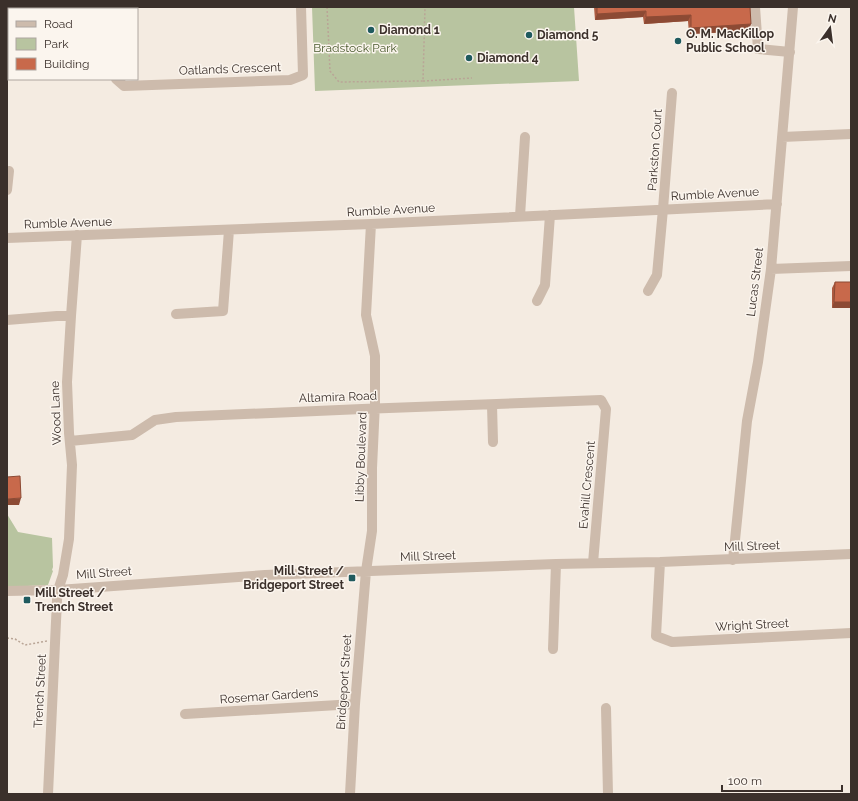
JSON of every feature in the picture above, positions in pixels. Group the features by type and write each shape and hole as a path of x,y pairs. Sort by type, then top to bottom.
{"street":[{"name":"Oatlands Crescent","path":"117,80 124,86 290,80 303,75 301,7"},
{"path":"755,7 758,49 790,52"},
{"name":"Lucas Street","path":"733,560 747,421 758,362 771,269 793,7"},
{"name":"Parkston Court","path":"648,291 657,276 664,209 672,93"},
{"path":"782,137 851,134"},
{"path":"520,216 525,137"},
{"path":"7,190 9,171"},
{"name":"Rumble Avenue","path":"7,238 370,224 777,204"},
{"path":"537,301 545,285 550,215"},
{"name":"Libby Boulevard","path":"366,571 372,531 372,468 375,408 375,356 366,315 370,224"},
{"path":"176,314 223,311 229,230"},
{"name":"Wood Lane","path":"58,590 63,575 69,539 72,465 67,382 77,235"},
{"path":"771,269 851,266"},
{"path":"7,320 71,316"},
{"name":"Altamira Road","path":"70,441 132,435 155,420 176,417 601,400 606,409"},
{"path":"492,405 493,442"},
{"name":"Evahill Crescent","path":"593,563 606,409"},
{"name":"Mill Street","path":"7,592 58,590 265,575 556,564 733,560 851,554"},
{"name":"Wright Street","path":"660,562 656,636 672,642 851,633"},
{"path":"553,649 556,564"},
{"name":"Bridgeport Street","path":"350,794 355,704 366,571"},
{"name":"Trench Street","path":"48,794 58,590"},
{"name":"Rosemar Gardens","path":"185,714 355,704"},
{"path":"606,708 608,794"}],"path":[{"path":"327,7 330,71 339,82 472,78"},
{"path":"423,80 425,7"},
{"path":"7,638 15,639 25,645 50,640"}],"green space":[{"name":"Bradstock Park","path":"312,7 574,7 579,81 315,91"},
{"path":"7,514 18,532 52,538 53,571 48,585 7,587"}],"building":[{"path":"597,7 750,7 751,24 691,28 691,15 646,17 646,11 597,14"},
{"path":"835,282 851,282 851,302 834,302"},
{"path":"20,476 21,498 7,499 7,477"}],"place":[{"name":"Diamond 1","path":"371,30"},
{"name":"Diamond 5","path":"529,35"},
{"name":"O. M. MacKillop Public School","path":"678,41"},
{"name":"Diamond 4","path":"469,58"},
{"name":"Mill Street / Bridgeport Street","path":"352,578"},
{"name":"Mill Street / Trench Street","path":"27,600"}]}
